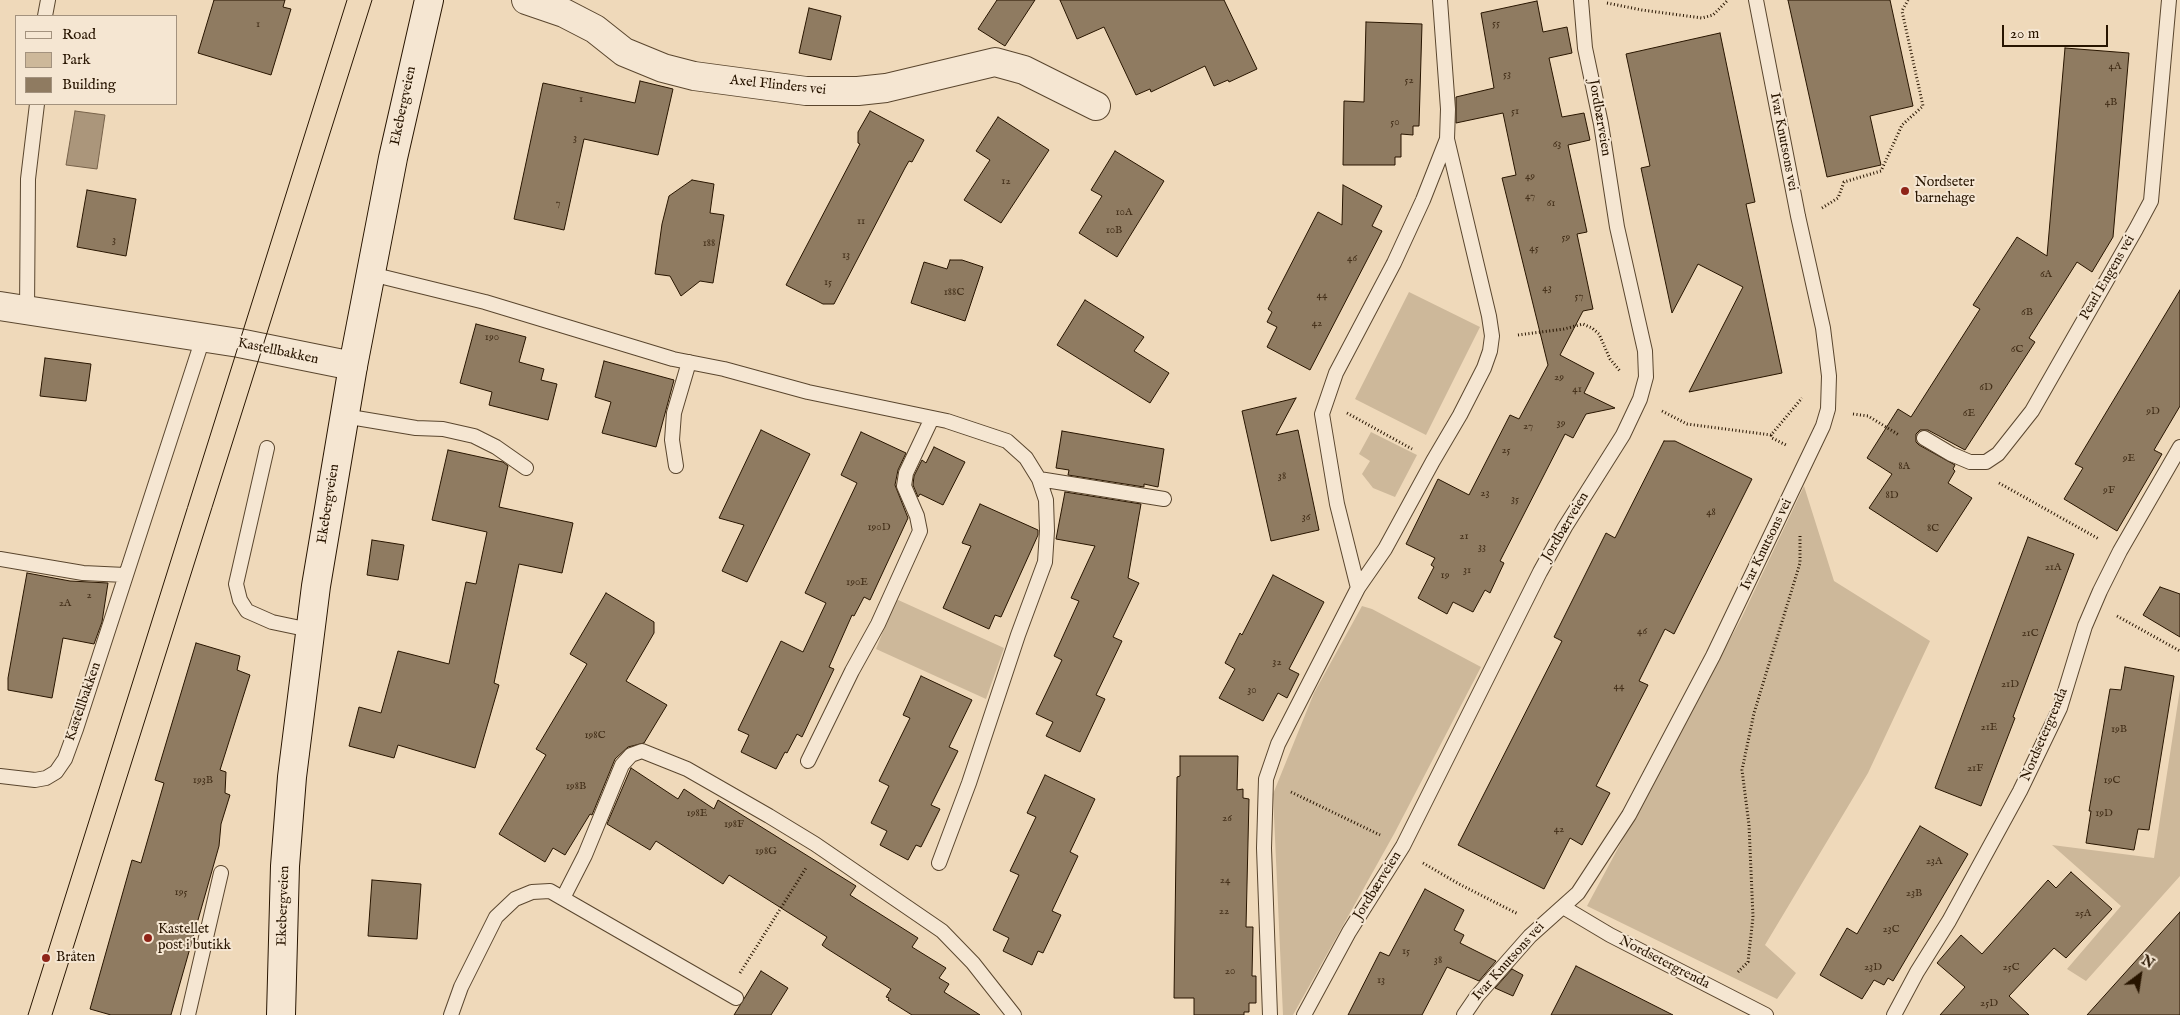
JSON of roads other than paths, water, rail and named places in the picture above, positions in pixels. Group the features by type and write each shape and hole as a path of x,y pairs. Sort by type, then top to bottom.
{"main road":[{"name":"Ekebergveien","path":"281,1015 283,917 289,812 297,728 310,630 353,366 406,96 429,0"},
{"name":"Axel Flinders vei","path":"526,0 564,13 580,21 595,29 624,52 663,68 694,76 806,91 858,91 886,88 995,62 1024,70 1096,106"},
{"name":"Kastellbakken","path":"0,306 203,338 353,366"}],"lane":[{"path":"45,15 48,0"},
{"path":"1270,1015 1264,848 1266,779 1278,744 1358,588 1385,549 1484,368 1492,336 1447,139 1448,109 1440,0"},
{"name":"Jordbærveien","path":"1304,1015 1349,932 1402,848 1540,572 1565,527 1623,435 1640,399 1646,377 1645,351 1617,227 1601,124 1585,48 1581,0"},
{"name":"Ivar Knutsons vei","path":"1464,1015 1477,996 1538,927 1578,893 1629,815 1713,656 1794,490 1823,426 1828,409 1829,376 1823,328 1798,216 1756,0"},
{"name":"Pearl Engens vei","path":"1924,438 1951,454 1970,462 1986,462 1998,454 2032,411 2151,201 2169,0"},
{"path":"27,311 28,179 37,105"},
{"path":"1358,588 1337,504 1322,414 1336,373 1394,263 1423,200 1447,139"},
{"path":"371,274 485,302 689,362 724,369 808,392 971,428 1007,441 1026,458 1039,479 1046,500 1048,531 1045,562 1018,635 969,783 939,863"},
{"name":"Kastellbakken","path":"0,776 35,780 46,778 56,772 65,759 203,338"},
{"path":"676,466 672,440 674,413 689,362"},
{"path":"344,416 416,428 443,429 474,436 496,447 526,468"},
{"path":"808,761 852,671 878,624 920,531 918,516 904,486 906,473 932,418"},
{"name":"Nordsetergrenda","path":"1894,1015 1917,972 1949,921 2020,791 2060,708 2085,626 2095,603 2120,551 2180,447"},
{"path":"267,448 236,584 240,600 246,611 272,622 310,630"},
{"path":"1039,479 1164,499"},
{"path":"0,559 83,573 125,575"},
{"path":"563,898 585,855 622,766 631,755 642,750 687,769 730,792 819,847 942,931 973,963 998,998 1014,1015"},
{"path":"188,1015 221,873"},
{"path":"451,1015 461,988 496,917 515,900 532,892 550,891 732,995"},
{"name":"Nordsetergrenda","path":"1563,907 1610,935 1766,1015"}],"tram line":[{"path":"28,1015 347,0"},
{"path":"52,1015 372,0"}],"place":[{"name":"Nordseter barnehage","path":"1905,191"},
{"name":"Kastellet post i butikk","path":"148,938"},
{"name":"Bråten","path":"46,958"}]}
